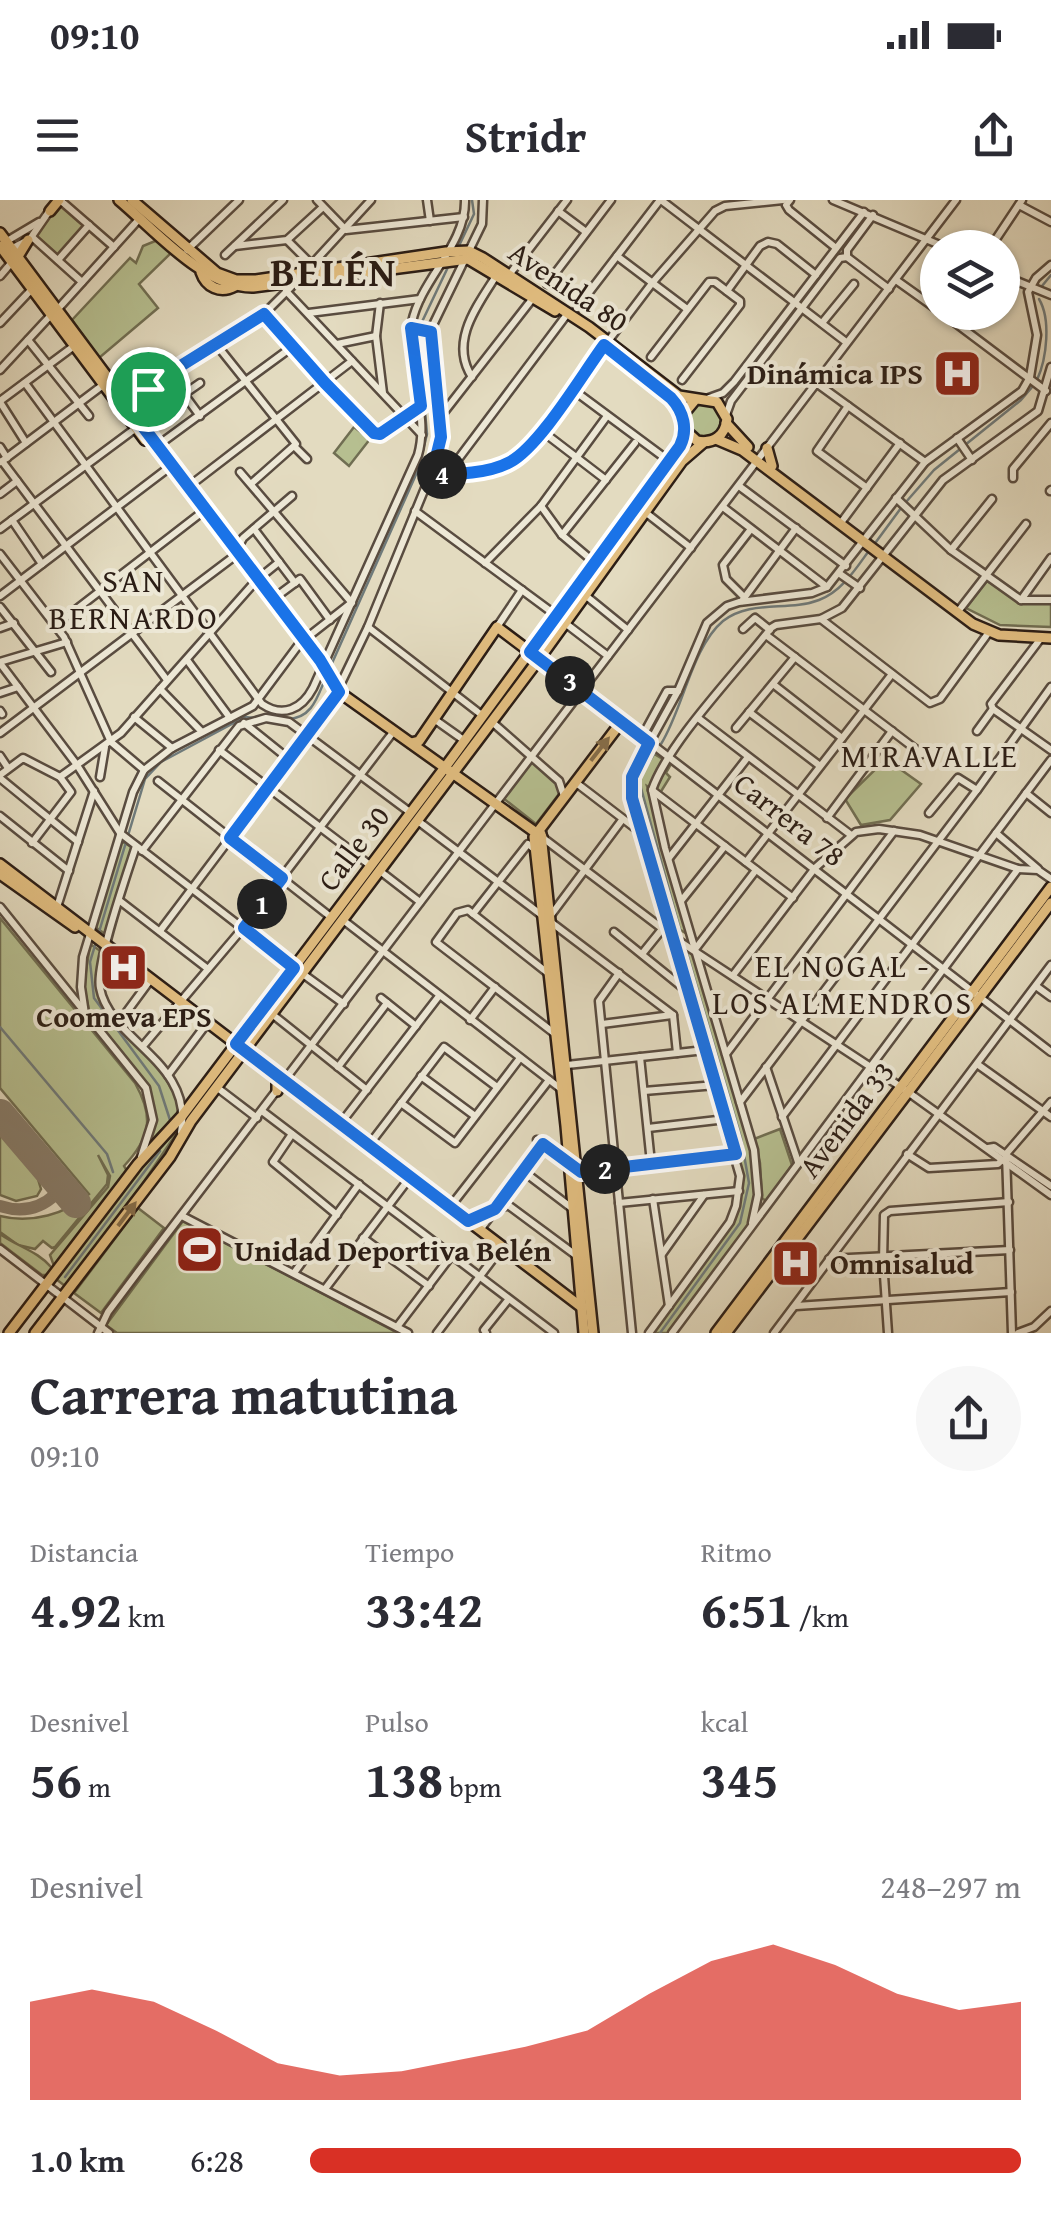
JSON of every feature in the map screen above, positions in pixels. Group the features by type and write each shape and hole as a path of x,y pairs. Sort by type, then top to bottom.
{"main road":[{"path":"119,200 185,251 236,280 300,277 455,255"},
{"path":"132,200 200,269 215,280 235,286 285,288 300,277 323,270 455,255"},
{"path":"6,249 30,238"},
{"path":"6,249 74,346 158,446 203,511"},
{"path":"6,249 136,428 336,688 539,833"},
{"name":"Avenida 80","path":"455,255 496,275 606,343 671,398 683,416"},
{"name":"Avenida 80","path":"455,255 509,275 679,396 696,400"},
{"path":"313,263 323,270"},
{"path":"1048,636 989,632 964,619 875,548 762,456 741,442 720,404 709,398 696,400 683,416 685,430 693,439 716,439 762,456 843,520 875,548 960,608 996,628 1048,636"},
{"path":"716,439 726,419"},
{"name":"Calle 30","path":"36,1333 148,1187 297,969 561,620 595,563 681,444 685,430"},
{"name":"Calle 30","path":"561,620 585,595 688,454 704,442"},
{"path":"256,581 302,642"},
{"path":"417,745 497,627"},
{"name":"Carrera 78","path":"497,627 622,721"},
{"name":"Calle 30","path":"450,770 465,741 488,719"},
{"path":"566,1093 539,833 622,721"},
{"path":"539,851 553,846"},
{"path":"0,864 580,1308"},
{"path":"0,874 97,938"},
{"name":"Avenida 33","path":"976,995 1051,883"},
{"name":"Avenida 33","path":"726,1333 976,995 1051,902"},
{"path":"549,917 555,1034 566,1093 594,1333"},
{"name":"Calle 30","path":"9,1333 138,1164 272,1014 297,969"},
{"path":"277,1091 281,1078"},
{"name":"Avenida 33","path":"716,1333 905,1090"},
{"path":"573,1167 583,1333"}],"street":[{"path":"185,251 238,200"},
{"path":"225,255 283,200"},
{"path":"427,200 430,220"},
{"path":"421,330 438,308 455,255 465,200"},
{"path":"509,275 567,200"},
{"path":"547,284 610,200"},
{"path":"432,474 470,472 512,462 542,430 653,282 698,228 725,206 786,200 789,210 836,248"},
{"path":"833,200 920,235"},
{"path":"933,230 956,200"},
{"path":"300,277 367,201"},
{"path":"577,308 664,201 846,342"},
{"path":"82,282 30,238 56,203 114,247"},
{"path":"234,246 287,240 320,203 344,229"},
{"path":"1002,230 1021,203 1051,222"},
{"path":"25,383 259,700 266,708 279,712 300,705 323,670 420,445 420,299 482,224 484,204"},
{"path":"558,211 586,232"},
{"path":"709,398 729,388 836,248 868,214"},
{"path":"868,214 846,250 847,256 889,289"},
{"path":"344,229 464,217"},
{"path":"0,370 140,218"},
{"path":"0,276 6,249 40,222"},
{"path":"58,260 89,225"},
{"path":"287,240 313,263"},
{"path":"727,291 760,246 768,242 777,244 816,275"},
{"path":"281,1078 312,1046 920,247"},
{"path":"617,256 687,309"},
{"path":"726,419 731,401 840,258 847,256"},
{"path":"1027,298 1029,288 1051,265"},
{"path":"472,376 467,370 464,334 496,275"},
{"path":"896,280 920,297"},
{"path":"651,357 706,284 712,281 727,291 740,301 738,308 682,380"},
{"path":"822,323 854,284"},
{"path":"1020,284 1048,297"},
{"path":"0,322 32,288"},
{"path":"125,409 169,374 264,314 285,288 422,435"},
{"path":"750,1230 756,1202 754,1150 668,859 652,790 698,718 768,632 776,625 821,620 842,608 860,588 898,500 926,462 1018,394 1030,379 1038,327 1020,289"},
{"path":"440,417 533,298"},
{"path":"308,313 420,299"},
{"path":"380,303 376,336 383,394"},
{"path":"264,314 374,433 385,432 421,406"},
{"path":"447,474 566,318"},
{"path":"160,931 308,736 368,627 440,449 440,417 421,330"},
{"path":"964,330 1045,389"},
{"path":"337,344 376,336"},
{"path":"28,340 89,416"},
{"path":"216,344 307,459"},
{"path":"26,443 0,400 74,346"},
{"path":"158,446 292,347"},
{"path":"188,487 352,362"},
{"path":"846,566 875,548 971,458 1038,411 1051,368"},
{"path":"169,374 200,416"},
{"path":"815,382 926,462"},
{"path":"148,389 164,408 200,383"},
{"path":"3,461 104,385"},
{"path":"572,389 669,461"},
{"path":"848,406 817,451 867,488"},
{"path":"1013,478 1013,470 1051,422 1038,411"},
{"path":"485,563 541,506 607,416"},
{"path":"0,529 136,428"},
{"path":"542,430 606,480"},
{"path":"958,439 971,458"},
{"path":"562,536 634,442"},
{"path":"843,520 900,443"},
{"path":"252,483 295,445"},
{"path":"0,447 3,461 16,481 167,680"},
{"path":"461,456 470,472"},
{"path":"0,596 167,469"},
{"path":"240,472 352,602"},
{"path":"0,494 16,481"},
{"path":"739,486 846,566"},
{"path":"0,733 184,595 235,553 241,541 292,496"},
{"path":"952,550 992,498"},
{"path":"898,500 952,550 1021,600 1051,600"},
{"path":"541,506 562,536 595,563"},
{"path":"723,508 828,587"},
{"path":"56,625 203,511"},
{"path":"415,511 608,656"},
{"path":"645,512 691,548"},
{"path":"12,520 42,564"},
{"path":"960,608 1026,524"},
{"path":"743,599 726,579 723,566 751,528"},
{"path":"743,599 796,528"},
{"path":"254,529 330,620"},
{"path":"0,554 56,625 82,671 108,744 100,777"},
{"path":"1021,600 1051,558"},
{"path":"60,777 108,744 256,581 279,562"},
{"path":"845,577 846,566"},
{"path":"845,577 860,588"},
{"path":"649,1333 730,1222 739,1191 736,1154 675,936 640,832 631,788 635,769 652,745 707,623 727,606 743,599 812,593 845,577"},
{"path":"273,599 297,581"},
{"path":"497,627 522,590"},
{"path":"585,595 628,630"},
{"path":"84,1014 81,966 120,901 138,780 144,770 172,748 248,710 302,642 352,602"},
{"path":"0,606 50,672"},
{"path":"743,629 754,618 795,657 922,754"},
{"path":"821,620 930,702 940,699 989,632"},
{"path":"0,628 14,623"},
{"path":"368,627 532,755 562,784 564,797"},
{"path":"977,731 992,705 1048,636"},
{"path":"67,642 0,663 130,841 344,1004"},
{"path":"736,728 795,657"},
{"path":"187,660 230,718"},
{"path":"746,862 892,674"},
{"path":"772,684 842,738"},
{"path":"0,693 18,687"},
{"path":"740,1102 1051,687"},
{"path":"160,689 202,731"},
{"path":"992,705 1051,750"},
{"path":"750,712 820,766"},
{"path":"134,718 172,748"},
{"path":"148,1187 180,1134 182,1116 168,1075 100,992 97,938 130,841 182,800 243,723 266,718 289,722 549,917 673,1015 677,1053"},
{"path":"698,718 851,835"},
{"path":"434,719 465,741"},
{"name":"Carrera 78","path":"622,721 1051,1052"},
{"path":"243,723 290,760"},
{"path":"143,1046 244,928 394,732"},
{"path":"828,818 892,732"},
{"path":"108,744 144,770"},
{"path":"218,750 420,902"},
{"path":"0,756 8,768"},
{"path":"668,859 748,757"},
{"path":"32,843 52,820 72,792 60,777 19,759 0,776 52,820 78,842"},
{"path":"782,1117 1051,760"},
{"path":"929,812 955,780 960,778 977,790"},
{"path":"158,781 566,1093"},
{"path":"574,782 640,832"},
{"path":"652,790 793,898"},
{"path":"57,907 94,791"},
{"path":"1026,793 1051,813"},
{"path":"0,816 69,871"},
{"path":"549,917 622,820"},
{"path":"734,974 815,868 851,835 868,830 894,831 939,841 1018,869 1038,870"},
{"path":"726,1054 894,831"},
{"path":"539,833 584,871 675,936 987,1148 1051,1186"},
{"path":"996,833 1034,862 1051,883"},
{"path":"474,914 528,844 539,851"},
{"path":"681,901 725,846"},
{"path":"672,1333 1018,869"},
{"path":"693,946 756,870"},
{"path":"120,901 208,969"},
{"path":"0,908 143,1084 150,1099 151,1128 138,1164"},
{"path":"549,974 463,909 436,942 555,1034"},
{"path":"641,954 664,928"},
{"path":"614,932 688,992"},
{"path":"774,1333 1051,964"},
{"path":"619,974 599,1000 632,1333"},
{"path":"120,1021 151,980"},
{"path":"1036,986 1051,997"},
{"path":"470,1020 495,987"},
{"path":"341,1123 439,996"},
{"path":"338,1067 384,1001 416,1026"},
{"path":"272,1014 366,1090"},
{"path":"602,1024 673,1015"},
{"path":"168,1075 208,1022"},
{"path":"369,1144 444,1047 497,1087"},
{"path":"566,1065 705,1050"},
{"path":"640,1057 651,1163"},
{"path":"401,1103 455,1142 520,1058"},
{"path":"978,1064 1051,1117"},
{"path":"766,1067 798,1163"},
{"path":"422,1076 475,1116"},
{"path":"450,1207 548,1080"},
{"path":"644,1091 716,1085"},
{"path":"219,1089 292,1134 554,1333"},
{"path":"100,1330 108,1312 277,1091"},
{"path":"907,1154 929,1168 998,1164 1051,1102"},
{"path":"648,1128 726,1119"},
{"path":"292,1134 274,1164 337,1214"},
{"path":"480,1230 540,1142 573,1167 616,1168 736,1154"},
{"path":"1005,1159 1051,1196"},
{"path":"1005,1159 1015,1333 1034,1328 1051,1311"},
{"path":"523,1172 573,1209"},
{"path":"1008,1180 1020,1172"},
{"path":"326,1290 411,1176"},
{"path":"294,1273 359,1184"},
{"path":"620,1203 739,1191"},
{"path":"662,1255 704,1194"},
{"path":"654,1199 668,1306"},
{"path":"756,1202 769,1202"},
{"path":"888,1333 882,1222 887,1212 1009,1202"},
{"path":"468,1221 512,1206 577,1256 588,1274"},
{"path":"182,1216 408,1333"},
{"path":"364,1238 428,1286"},
{"path":"437,1333 502,1247"},
{"path":"0,1249 100,1330 109,1333"},
{"path":"829,1259 1010,1250"},
{"path":"397,1327 451,1256"},
{"path":"794,1306 1011,1292"},
{"path":"485,1331 508,1300"}],"green space":[{"path":"60,202 86,226 58,257 34,237"},
{"path":"160,239 172,252 139,284 158,308 99,358 72,320 130,258 136,263 143,246"},
{"path":"705,403 717,408 722,420 717,432 705,437 693,432 688,420 693,408"},
{"path":"354,427 370,439 349,466 334,453"},
{"path":"987,581 1022,602 1051,603 1051,627 1000,625 966,608"},
{"path":"646,749 671,764 666,773 670,777 660,793 647,786 692,937 669,923 632,798 633,777"},
{"path":"886,759 921,784 890,820 861,825 845,799"},
{"path":"532,762 562,790 536,824 503,798"},
{"path":"121,841 133,848 108,936 95,927"},
{"path":"0,918 135,1083 147,1117 140,1146 124,1166 127,1171 54,1266 50,1255 108,1187 110,1176 98,1155 108,1175 107,1184 55,1247 43,1241 35,1249 18,1245 0,1232 0,1216 48,1216 89,1194 0,1088"},
{"path":"674,943 698,958 754,1150 758,1184 750,1229 672,1333 649,1333 730,1222 740,1177"},
{"path":"90,944 102,952 96,975 99,999 160,1069 175,1095 179,1112 151,1141 155,1116 150,1091 90,1016 84,985"},
{"path":"178,1126 141,1186 65,1286 56,1279 147,1160"},
{"path":"780,1129 792,1165 767,1202 762,1198 754,1139"},
{"path":"0,1133 37,1176 41,1189 37,1196 16,1201 0,1195"},
{"path":"138,1208 164,1228 101,1313 74,1293"},
{"name":"Unidad Deportiva Belén","path":"183,1221 398,1333 117,1333 106,1325"},
{"path":"0,1234 46,1262 52,1268 47,1275 0,1243"}],"waterway":[{"path":"457,250 474,214 472,200"},
{"path":"420,326 449,265"},
{"path":"1042,286 1051,275"},
{"path":"1037,380 1046,339 1039,299"},
{"path":"329,670 418,470 427,434 418,333"},
{"path":"906,502 934,470 1033,386"},
{"path":"873,546 901,508"},
{"path":"661,744 703,646 723,621 745,610 819,600 847,580 868,552"},
{"path":"288,719 308,711 326,677"},
{"path":"170,1120 159,1086 94,998 90,962 145,779 161,762 245,717 255,718"},
{"path":"654,754 640,777 641,788 680,930"},
{"path":"660,1333 740,1223 749,1183 741,1138 686,950"},
{"path":"0,1027 107,1154 113,1172"},
{"path":"65,1277 160,1151"}],"taxiway":[{"path":"0,1206 23,1209 43,1203 56,1194 55,1178"}],"runway":[{"path":"0,1114 76,1203"}],"place":[{"name":"Dinámica IPS","path":"958,373"},
{"name":"Coomeva EPS","path":"124,967"},
{"name":"Unidad Deportiva Belén","path":"199,1250"},
{"name":"Omnisalud","path":"795,1263"}],"district":[{"name":"BELÉN","path":"334,271"},
{"name":"SAN BERNARDO","path":"134,598"},
{"name":"MIRAVALLE","path":"930,755"},
{"name":"EL NOGAL - LOS ALMENDROS","path":"843,984"}],"route":[{"path":"264,314 325,383 374,433 380,434 421,406 411,328 431,332 441,437 432,474 486,470 512,462 539,434 604,345 675,402 685,430 680,446 530,652 649,743 632,777 632,798 736,1154 581,1172 543,1144 495,1209 468,1221 236,1044 294,968 244,928 282,878 230,838 339,692 320,660 128,407 148,389 264,314"}]}
